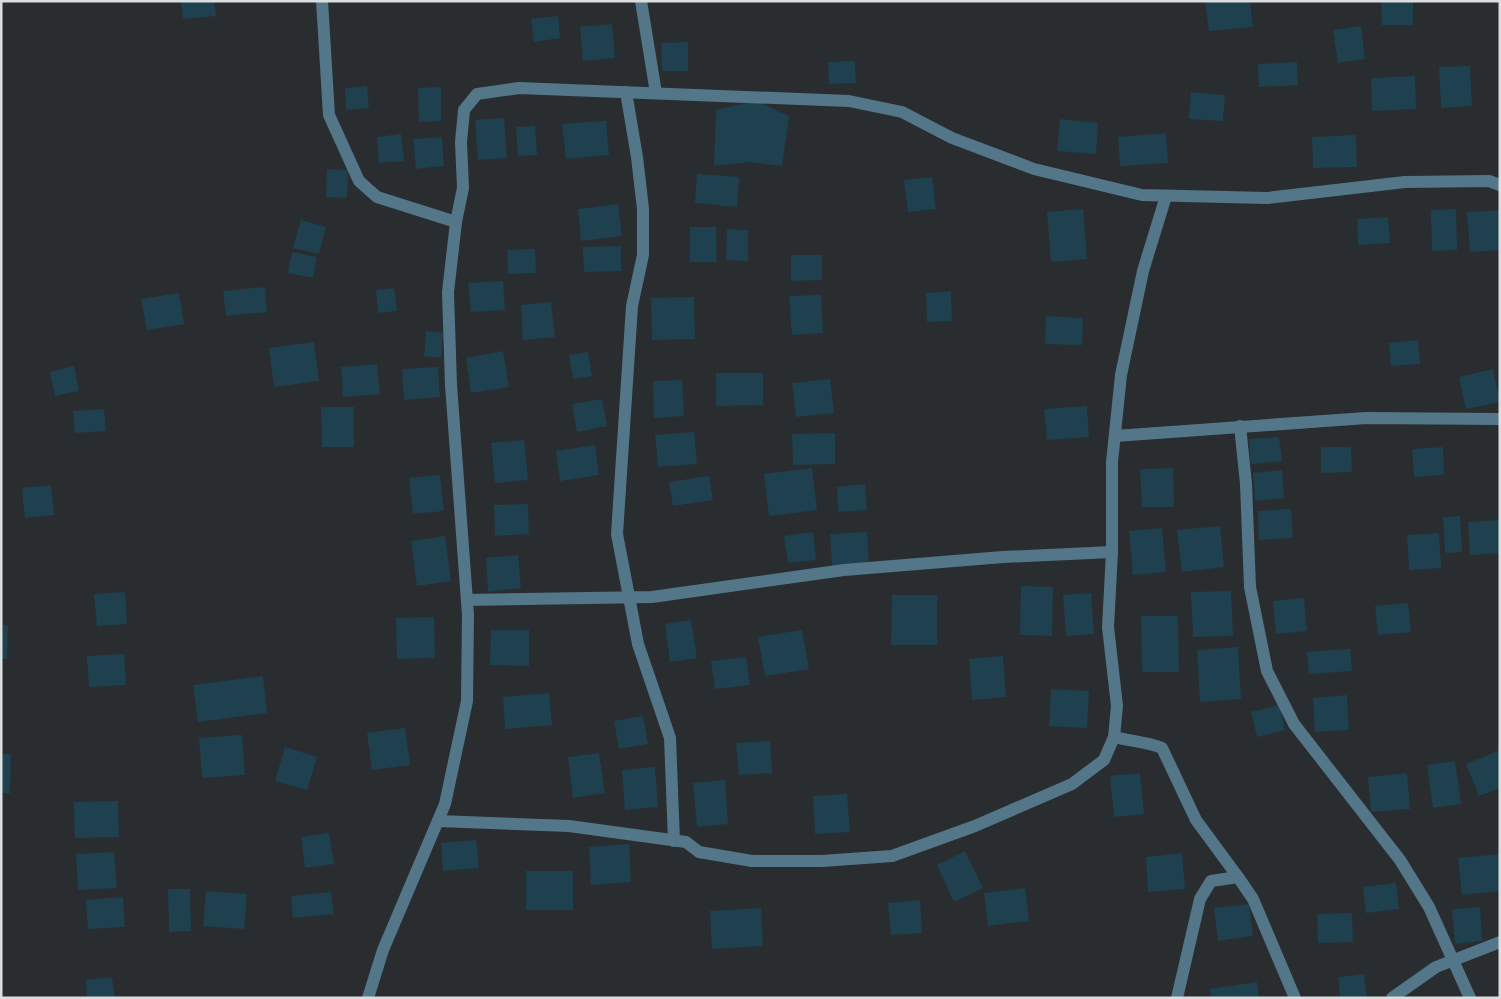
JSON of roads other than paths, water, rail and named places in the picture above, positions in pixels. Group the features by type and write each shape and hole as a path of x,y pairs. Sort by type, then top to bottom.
{"street":[{"path":"322,1 329,115 359,181 377,197 456,222"},
{"path":"641,1 656,93"},
{"path":"368,998 383,950 445,804 467,701 467,600 451,386 448,292 456,222 463,188 461,142 464,110 477,94 519,88 840,100 867,104 902,112 952,138 1034,169 1142,195 1267,198 1405,182 1489,181 1500,185"},
{"path":"626,92 637,157 643,209 643,255 632,306 617,534 638,644 670,738 674,841"},
{"path":"438,821 569,826 686,842 699,852 752,861 822,861 892,856 975,826 1072,784 1104,760 1114,737 1117,706 1108,627 1112,552 1112,462 1125,356 1143,271 1166,196"},
{"path":"1115,436 1366,418 1500,419"},
{"path":"1240,426 1246,484 1250,586 1267,671 1294,724 1400,860 1429,907 1470,998"},
{"path":"467,600 652,597 844,570 1003,557 1112,552"},
{"path":"1114,737 1137,744 1152,743 1162,748 1196,820 1253,899 1295,998"},
{"path":"1177,998 1200,899 1211,881 1238,877"},
{"path":"1392,998 1436,967 1500,942"}]}
